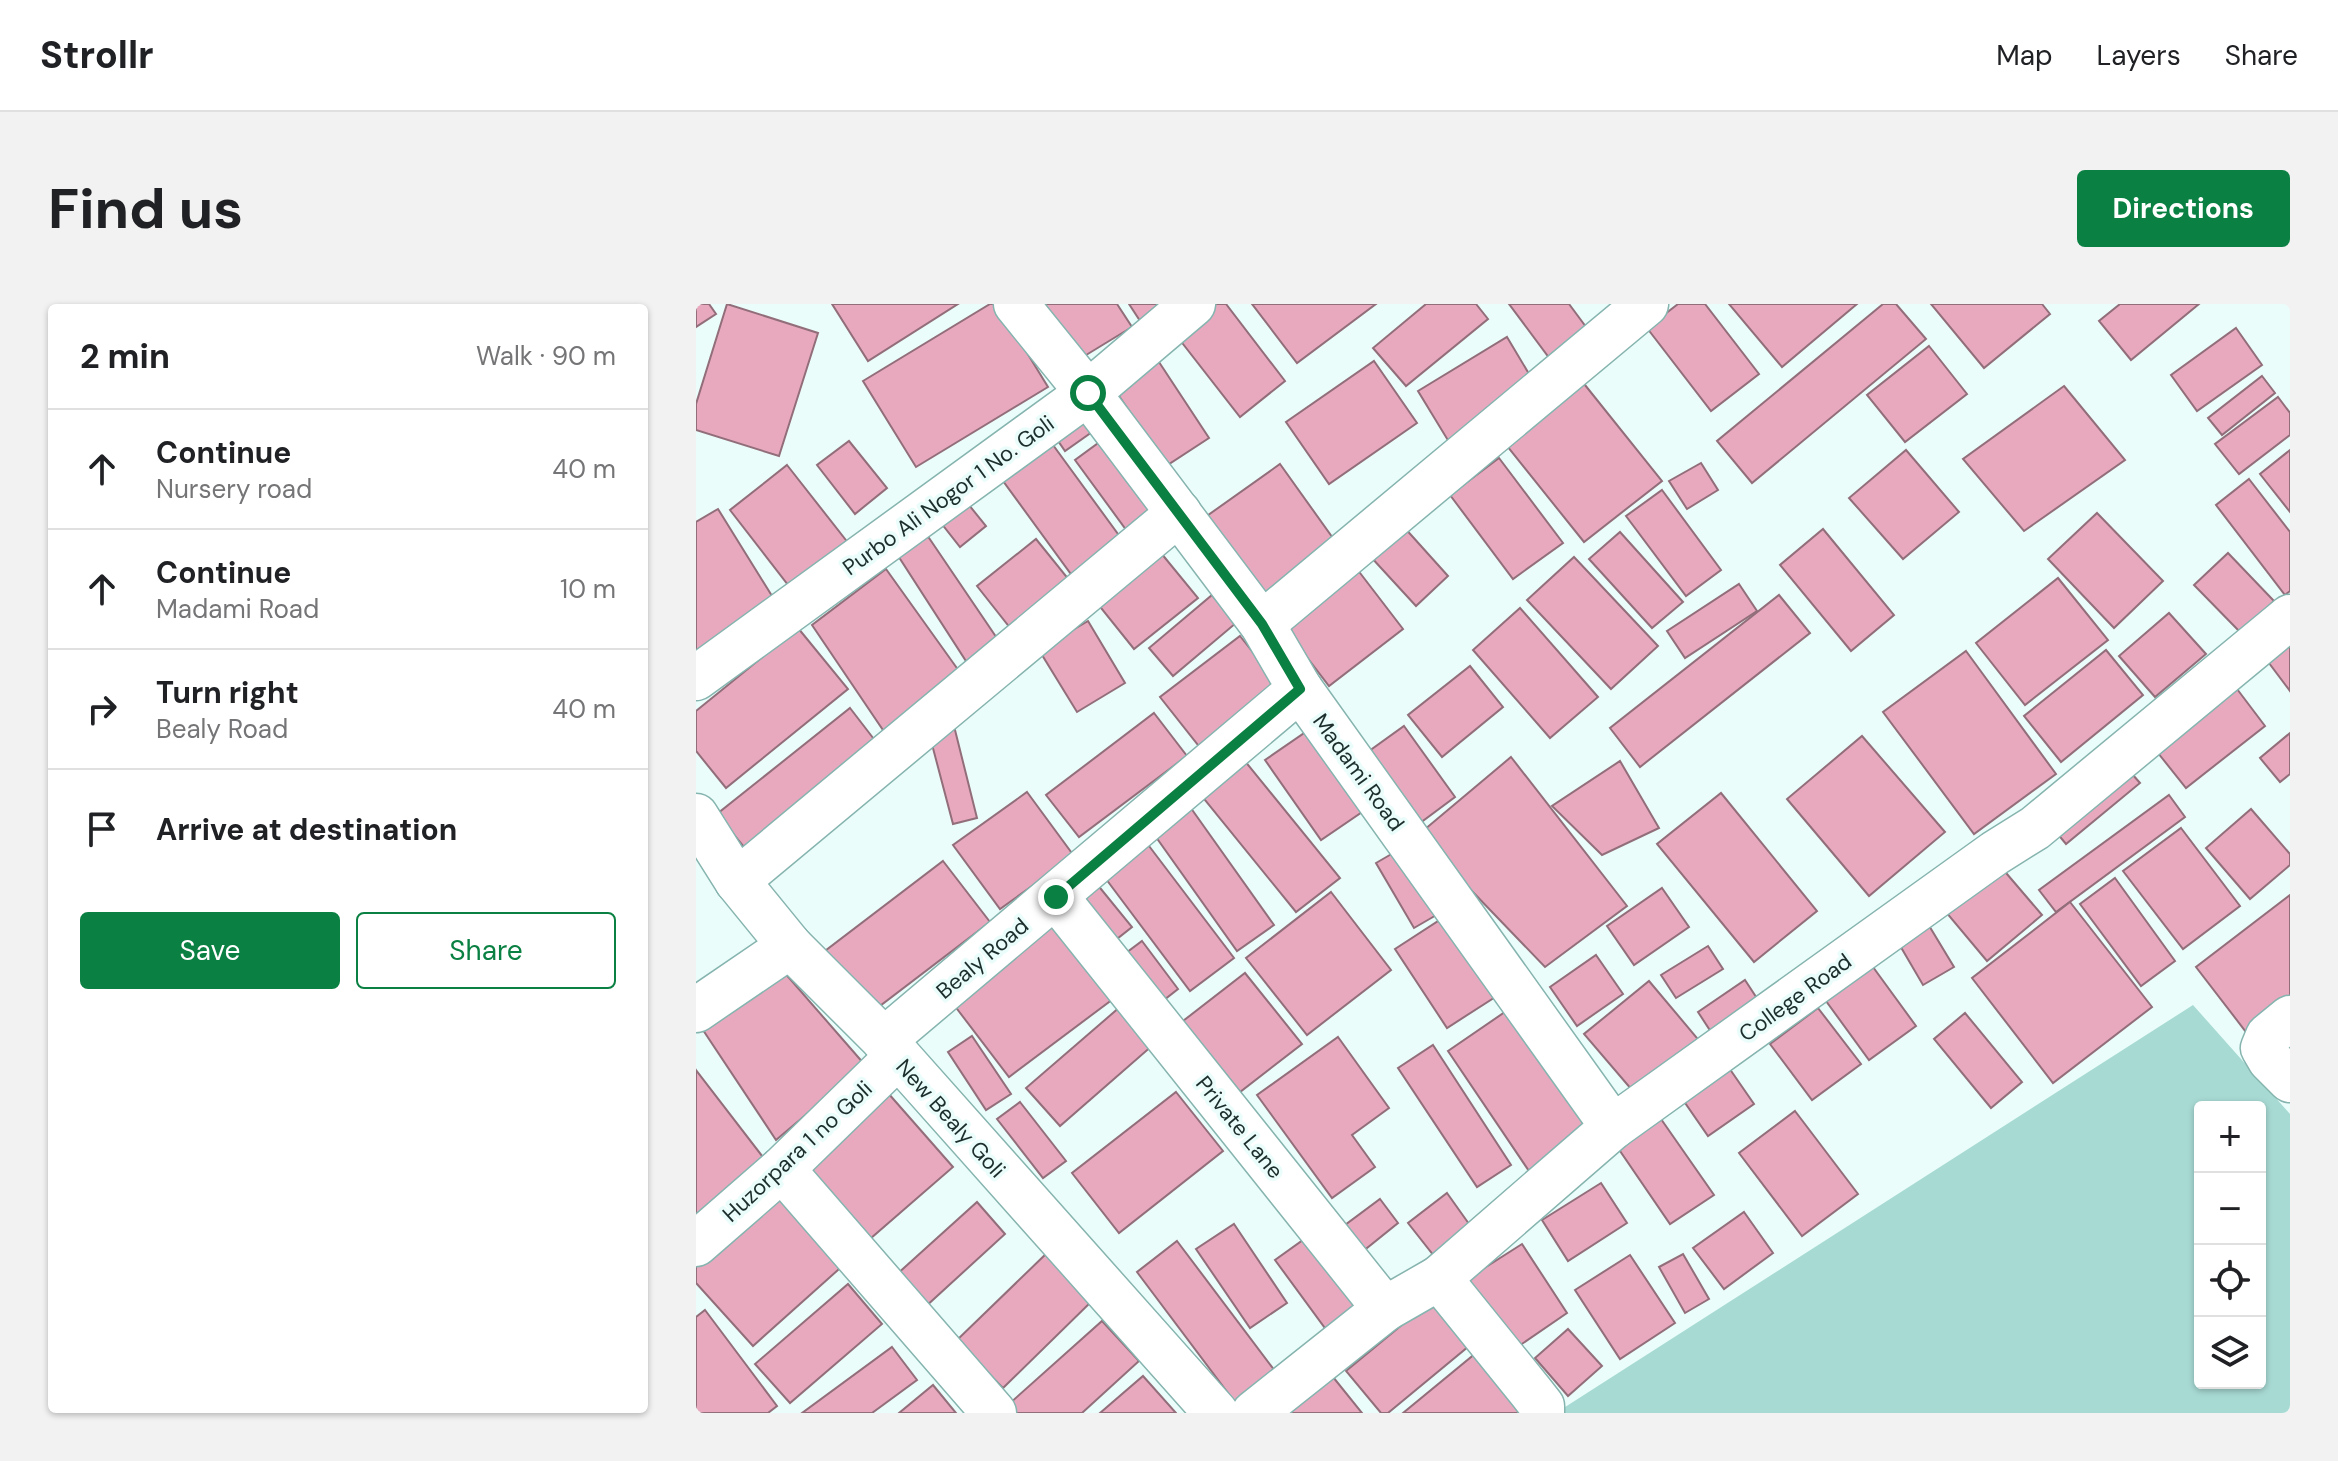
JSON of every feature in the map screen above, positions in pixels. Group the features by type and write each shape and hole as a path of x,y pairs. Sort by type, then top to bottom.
{"street":[{"name":"Madami Road","path":"1016,304 1088,393 1262,624 1300,689 1613,1127"},
{"name":"Purbo Ali Nogor 1 No. Goli","path":"696,678 1088,393 1193,304"},
{"path":"1262,624 1646,304"},
{"path":"737,881 1179,513"},
{"name":"College Road","path":"1439,1278 1613,1127 1995,853 2035,828 2290,617"},
{"name":"Bealy Road","path":"890,1049 1056,897 1300,689"},
{"name":"New Bealy Goli","path":"696,816 737,881 790,946 890,1049 1216,1413"},
{"name":"Private Lane","path":"1056,897 1385,1309"},
{"path":"696,1010 790,946"},
{"path":"2279,1027 2263,1048 2290,1080"},
{"name":"Huzorpara 1 no Goli","path":"696,1244 782,1169 890,1049"},
{"path":"782,1169 994,1413"},
{"path":"1254,1413 1385,1309 1439,1278 1537,1399 1542,1413"}],"shaded area":[{"path":"2193,1005 2290,1114 2290,1413 1565,1413 1562,1409"}],"building":[{"path":"696,304 709,304 716,314 696,327"},
{"path":"727,304 818,333 779,456 696,430 696,404"},
{"path":"832,304 958,304 868,361"},
{"path":"990,304 997,304 1048,387 916,467 863,381"},
{"path":"1036,304 1117,304 1132,327 1073,363"},
{"path":"1129,304 1180,304 1146,330"},
{"path":"1216,304 1226,304 1285,381 1240,417 1176,335"},
{"path":"1252,304 1376,304 1297,363"},
{"path":"1426,304 1476,304 1488,319 1406,386 1373,348"},
{"path":"1509,304 1569,304 1592,335 1553,363"},
{"path":"1678,304 1705,304 1759,374 1711,411 1647,328"},
{"path":"1729,304 1857,304 1782,367"},
{"path":"1883,304 1896,304 1926,339 1752,483 1717,441"},
{"path":"1931,304 2042,304 2050,314 1984,368"},
{"path":"2120,304 2199,304 2131,360 2099,321"},
{"path":"2236,328 2262,365 2197,411 2171,375"},
{"path":"1507,337 1538,389 1449,442 1418,391"},
{"path":"1929,346 1967,394 1905,442 1867,395"},
{"path":"1157,359 1209,438 1166,466 1113,387"},
{"path":"1374,361 1417,423 1329,484 1286,422"},
{"path":"2262,376 2275,393 2222,435 2208,418"},
{"path":"1581,380 1662,481 1584,542 1503,441"},
{"path":"2064,386 2125,460 2024,531 1963,459"},
{"path":"2278,397 2290,413 2290,435 2239,474 2215,444"},
{"path":"1081,416 1092,432 1065,451 1054,435"},
{"path":"1045,434 1126,545 1076,581 995,470"},
{"path":"849,441 887,488 855,514 817,465"},
{"path":"1101,441 1161,523 1135,542 1075,460"},
{"path":"1906,450 1959,512 1903,559 1849,498"},
{"path":"2290,450 2290,512 2260,474"},
{"path":"1499,458 1563,543 1513,579 1450,495"},
{"path":"1701,463 1718,490 1687,509 1669,481"},
{"path":"1280,464 1340,548 1263,602 1204,518"},
{"path":"787,465 849,544 792,590 730,510"},
{"path":"2249,479 2290,532 2290,591 2285,595 2216,505"},
{"path":"1662,490 1721,570 1686,596 1626,516"},
{"path":"960,494 986,526 960,547 934,514"},
{"path":"718,509 777,604 696,653 696,522"},
{"path":"2097,513 2163,581 2114,628 2048,559"},
{"path":"1403,526 1448,576 1416,606 1370,556"},
{"path":"1823,529 1894,615 1851,651 1780,565"},
{"path":"925,532 1007,653 975,675 895,551"},
{"path":"1620,532 1683,602 1652,628 1589,559"},
{"path":"1036,539 1074,586 1015,634 977,586"},
{"path":"1161,553 1198,598 1134,649 1097,603"},
{"path":"2228,553 2274,601 2241,633 2194,585"},
{"path":"1574,557 1658,646 1611,689 1527,600"},
{"path":"886,569 959,671 887,736 812,625"},
{"path":"1357,569 1403,629 1329,686 1283,626"},
{"path":"2058,578 2108,640 2025,705 1976,643"},
{"path":"1739,584 1757,611 1685,658 1667,631"},
{"path":"1212,595 1236,623 1173,676 1149,648"},
{"path":"1779,595 1810,633 1640,767 1610,728"},
{"path":"1520,608 1598,697 1550,738 1473,650"},
{"path":"2169,613 2206,654 2155,697 2119,656"},
{"path":"1088,621 1125,683 1077,712 1039,650"},
{"path":"798,628 848,689 726,788 696,751 696,711"},
{"path":"2290,631 2290,691 2260,651"},
{"path":"1240,636 1282,689 1202,750 1160,697"},
{"path":"2106,650 2143,695 2061,762 2024,716"},
{"path":"1966,651 2056,774 1974,834 1883,712"},
{"path":"1470,666 1503,707 1442,757 1408,715"},
{"path":"2234,685 2265,726 2186,788 2154,748"},
{"path":"850,708 880,747 748,852 717,814"},
{"path":"1154,713 1187,756 1079,837 1046,795"},
{"path":"954,726 977,818 953,824 929,733"},
{"path":"1404,726 1455,797 1416,826 1365,754"},
{"path":"1313,727 1368,808 1321,840 1265,760"},
{"path":"2290,733 2290,774 2280,782 2260,758"},
{"path":"1862,736 1945,832 1869,896 1787,799"},
{"path":"1240,755 1340,878 1296,912 1196,789"},
{"path":"1511,757 1627,906 1545,967 1418,835"},
{"path":"1620,761 1659,828 1602,855 1552,806"},
{"path":"2125,766 2140,783 2066,844 2051,826"},
{"path":"1027,792 1074,856 1000,909 953,845"},
{"path":"1721,793 1817,911 1754,962 1657,844"},
{"path":"2169,795 2185,817 2056,912 2039,890"},
{"path":"1188,804 1274,925 1237,951 1151,830"},
{"path":"2251,809 2290,854 2290,865 2250,899 2206,848"},
{"path":"2181,828 2240,906 2183,949 2123,871"},
{"path":"1146,842 1234,958 1190,991 1103,875"},
{"path":"1407,845 1445,910 1414,928 1376,863"},
{"path":"1995,860 2042,915 1987,961 1940,905"},
{"path":"943,861 990,922 868,1015 821,954"},
{"path":"1092,878 1132,927 1108,946 1068,897"},
{"path":"2115,878 2175,961 2141,986 2080,904"},
{"path":"1662,888 1689,927 1634,965 1607,926"},
{"path":"1331,892 1391,970 1307,1035 1246,958"},
{"path":"2290,895 2290,998 2246,1032 2196,967"},
{"path":"2070,902 2152,1007 2053,1083 1972,978"},
{"path":"1449,914 1500,994 1447,1028 1395,949"},
{"path":"1925,919 1954,967 1923,985 1895,937"},
{"path":"1056,923 1113,999 1009,1077 951,1001"},
{"path":"1142,941 1178,989 1155,1007 1118,959"},
{"path":"1708,946 1723,969 1676,998 1661,975"},
{"path":"1596,955 1623,994 1577,1026 1550,987"},
{"path":"777,964 865,1065 776,1140 699,1024"},
{"path":"1873,967 1916,1026 1869,1060 1826,1001"},
{"path":"1245,973 1302,1044 1240,1092 1183,1021"},
{"path":"1745,980 1762,1006 1715,1038 1698,1012"},
{"path":"1649,981 1702,1044 1638,1097 1584,1034"},
{"path":"1128,1000 1161,1038 1060,1126 1026,1088"},
{"path":"1518,1003 1604,1130 1533,1177 1448,1051"},
{"path":"1818,1008 1861,1064 1812,1100 1770,1044"},
{"path":"1965,1013 2022,1082 1991,1108 1934,1039"},
{"path":"972,1036 1011,1094 986,1110 948,1052"},
{"path":"1338,1037 1389,1108 1352,1135 1375,1167 1332,1198 1257,1095"},
{"path":"1433,1045 1511,1165 1477,1187 1398,1068"},
{"path":"1727,1065 1754,1104 1708,1136 1681,1097"},
{"path":"696,1070 769,1165 696,1220"},
{"path":"1176,1092 1223,1151 1119,1233 1072,1173"},
{"path":"888,1093 953,1167 863,1245 798,1171"},
{"path":"1020,1102 1066,1161 1043,1178 997,1119"},
{"path":"1795,1111 1858,1194 1802,1236 1739,1153"},
{"path":"1661,1119 1714,1195 1670,1224 1618,1148"},
{"path":"1601,1183 1627,1223 1568,1261 1542,1220"},
{"path":"781,1189 848,1261 753,1346 696,1283 696,1265"},
{"path":"1447,1193 1479,1238 1442,1266 1408,1223"},
{"path":"1380,1199 1398,1223 1357,1256 1337,1231"},
{"path":"977,1202 1005,1234 924,1308 895,1276"},
{"path":"1744,1212 1773,1253 1724,1289 1693,1248"},
{"path":"1234,1224 1287,1303 1250,1328 1196,1249"},
{"path":"1317,1230 1375,1309 1333,1339 1275,1260"},
{"path":"1177,1241 1278,1375 1237,1405 1137,1272"},
{"path":"1522,1244 1567,1313 1513,1350 1467,1279"},
{"path":"1049,1251 1095,1298 1003,1388 956,1341"},
{"path":"1683,1254 1709,1299 1685,1313 1659,1267"},
{"path":"1630,1255 1675,1323 1620,1359 1575,1290"},
{"path":"848,1284 882,1324 790,1403 755,1364"},
{"path":"1437,1296 1475,1341 1388,1413 1381,1413 1346,1371"},
{"path":"705,1310 777,1406 768,1413 696,1413 696,1317"},
{"path":"1102,1321 1139,1361 1082,1413 1016,1413 1009,1404"},
{"path":"1568,1329 1602,1366 1568,1396 1535,1358"},
{"path":"892,1347 917,1380 872,1413 802,1413"},
{"path":"1476,1353 1526,1413 1403,1413"},
{"path":"1329,1372 1362,1413 1279,1413"},
{"path":"1143,1376 1176,1413 1100,1413"},
{"path":"933,1385 956,1413 899,1413"}],"route":[{"path":"1056,897 1300,689 1262,624 1088,393"}]}
